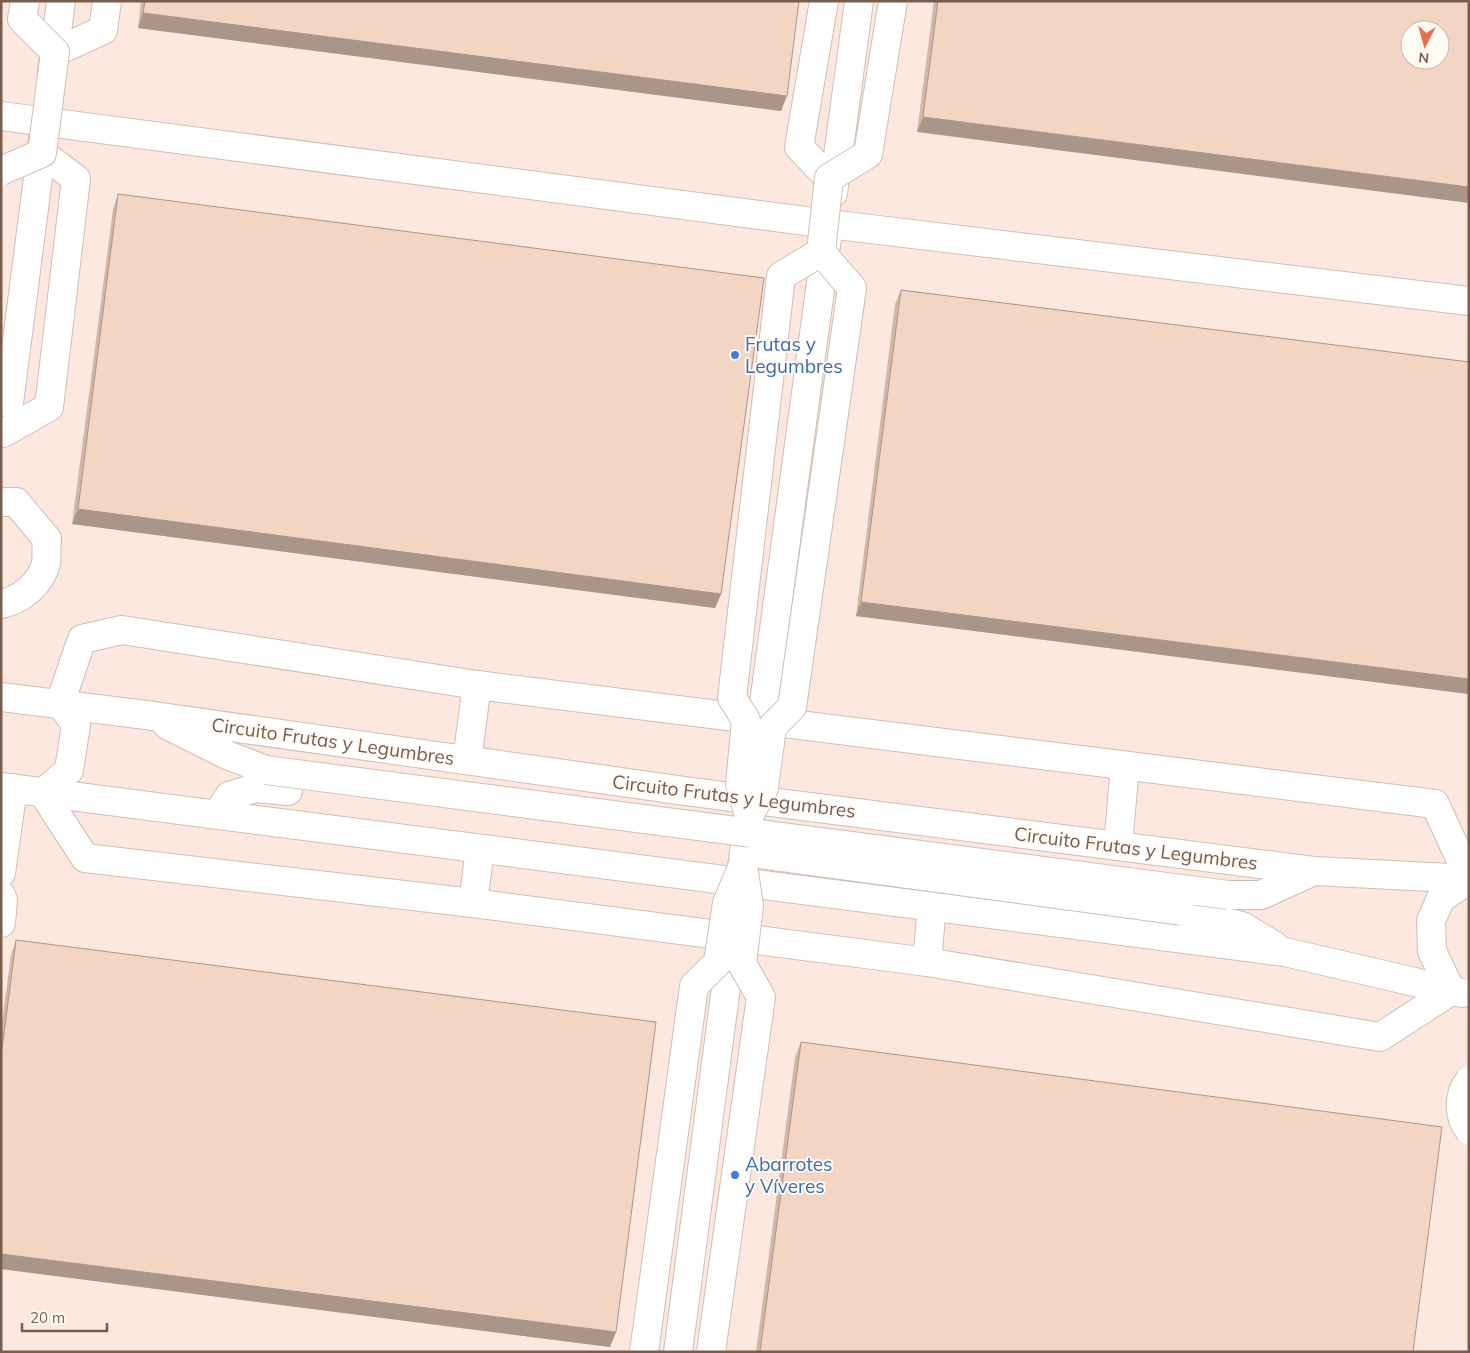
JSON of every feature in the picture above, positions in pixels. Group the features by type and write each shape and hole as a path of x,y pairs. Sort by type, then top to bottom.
{"street":[{"path":"25,1 22,19 55,52"},
{"path":"8,403 61,1"},
{"path":"55,52 103,30 107,1"},
{"path":"824,1 799,147 829,178"},
{"path":"678,1352 859,1"},
{"path":"829,178 868,154 893,1"},
{"path":"42,153 55,52"},
{"path":"1,116 829,224 1469,301"},
{"path":"1,171 42,153"},
{"path":"2,436 49,407 76,179 42,153"},
{"path":"644,1352 694,986 718,962 727,903 745,841 764,788 772,727 792,707 852,288 821,252 829,178"},
{"path":"711,1352 761,997 742,964 750,906 740,784 746,720 732,698 781,276 821,252"},
{"path":"1,604 15,602 35,584 46,564 46,538 8,502"},
{"path":"43,793 69,770 76,725 60,703 82,639 122,630 477,685 761,722 1435,804 1469,879 1441,898 1431,921 1432,952 1460,993"},
{"path":"468,760 477,685"},
{"name":"Circuito Frutas y Legumbres","path":"1,697 60,703 468,760 745,841 1118,846 1314,871 1469,879"},
{"path":"146,715 227,754 266,770 745,841 1181,911 1242,926 1285,952"},
{"path":"1118,846 1126,766"},
{"path":"1,873 7,788 480,848 745,841 932,906 1285,952 1460,993"},
{"path":"218,815 229,796 256,788 1228,895 1261,894 1314,871"},
{"path":"43,793 85,858 473,903 927,962 1380,1037 1460,993"},
{"path":"473,903 480,848"},
{"path":"1,895 3,900 1,923"},
{"path":"927,962 932,906"},
{"path":"1469,1081 1467,1106 1469,1112"},
{"path":"1469,1081 1465,1086 1460,1105 1464,1124 1469,1130"}],"shaded area":[{"path":"1,1 1469,1 1469,1352 1,1352"}],"building":[{"path":"145,1 799,1 787,96 143,13"},
{"path":"938,1 1469,1 1469,187 923,117"},
{"path":"118,194 764,278 721,594 78,509"},
{"path":"901,290 1469,362 1469,679 861,602"},
{"path":"16,940 656,1022 616,1332 1,1254 1,1057"},
{"path":"801,1042 1442,1127 1413,1352 760,1352"}],"place":[{"name":"Frutas y Legumbres","path":"735,355"},
{"name":"Abarrotes y Víveres","path":"735,1175"}]}
